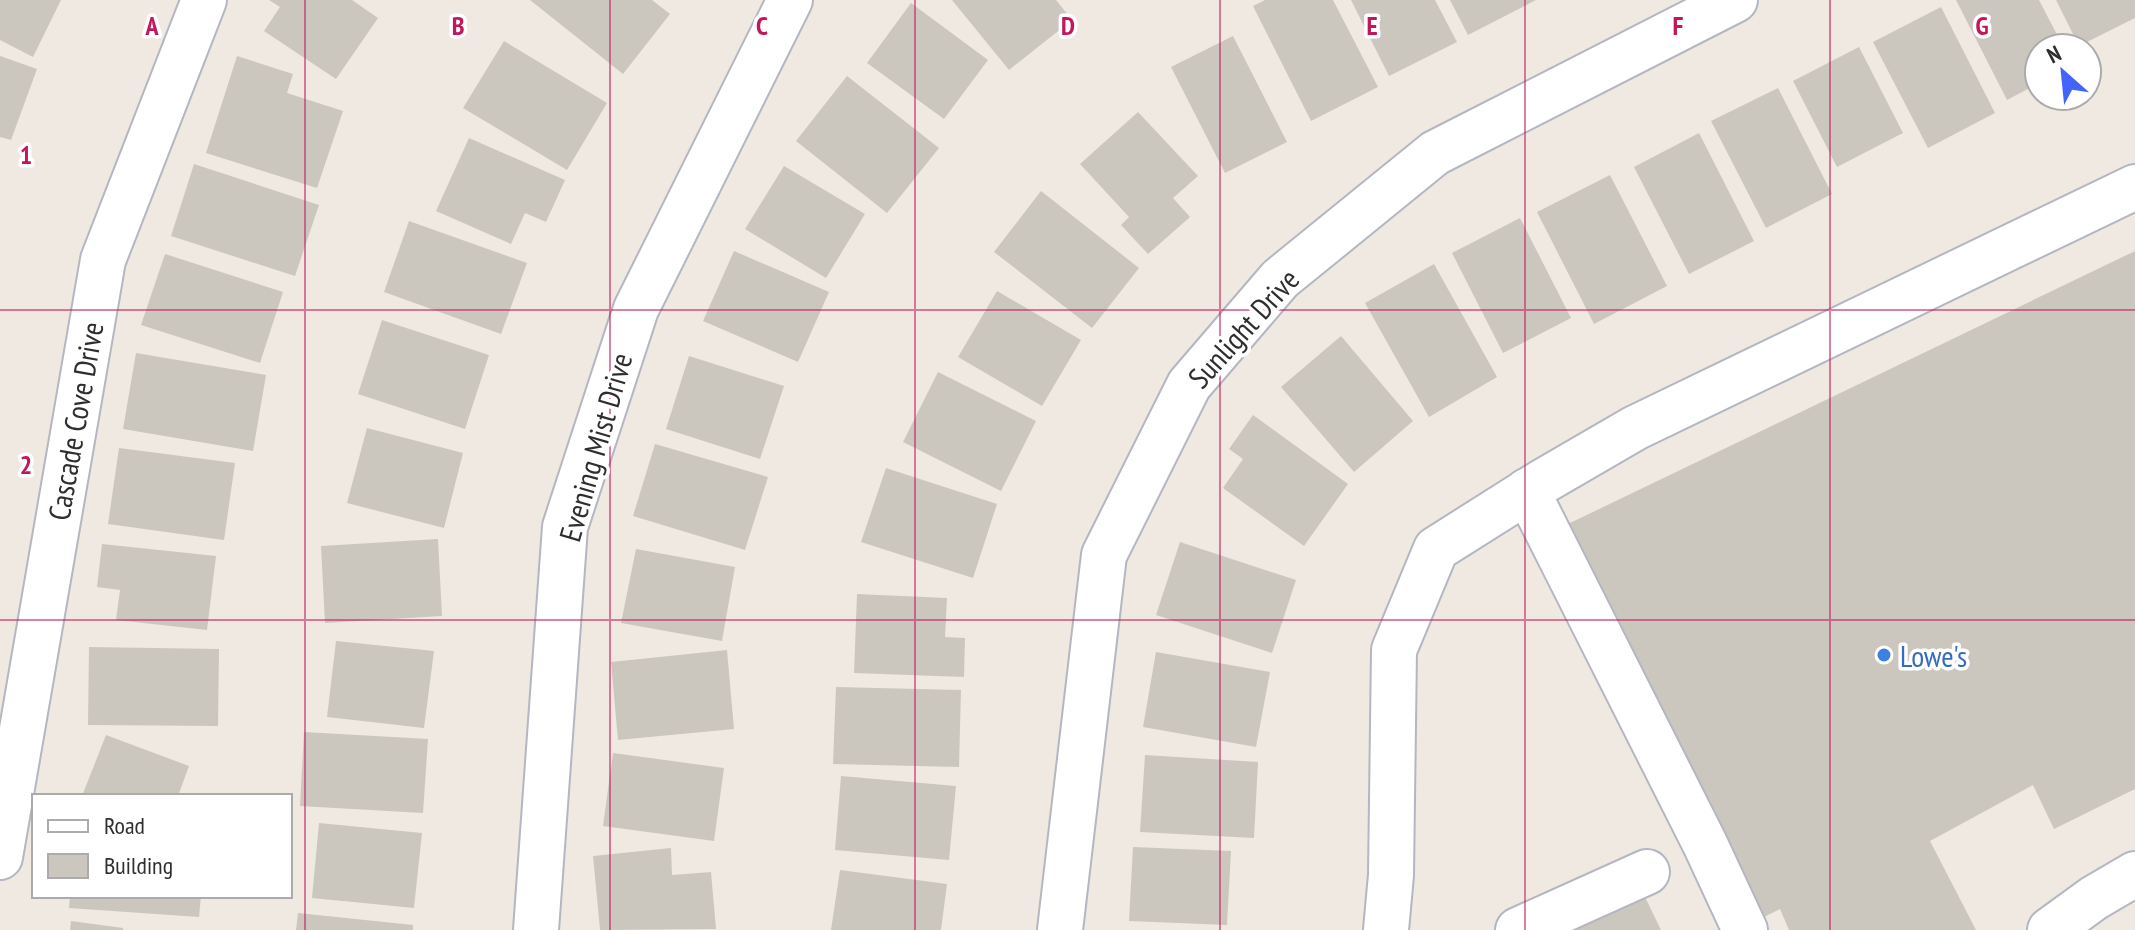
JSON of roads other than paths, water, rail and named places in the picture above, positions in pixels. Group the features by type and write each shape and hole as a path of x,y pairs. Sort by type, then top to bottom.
{"street":[{"name":"Cascade Cove Drive","path":"0,857 103,260 204,0"},
{"name":"Sunlight Drive","path":"1060,930 1104,555 1189,385 1280,279 1435,153 1735,0"},
{"name":"Evening Mist Drive","path":"536,930 565,527 636,309 786,1"},
{"path":"1394,928 1391,875 1394,650 1436,549 1635,428 2135,187"},
{"path":"1527,491 1705,844 1745,930"},
{"path":"1518,930 1647,872"},
{"path":"2050,930 2094,898 2135,874"}],"place":[{"name":"Lowe's","path":"1884,655"}]}
